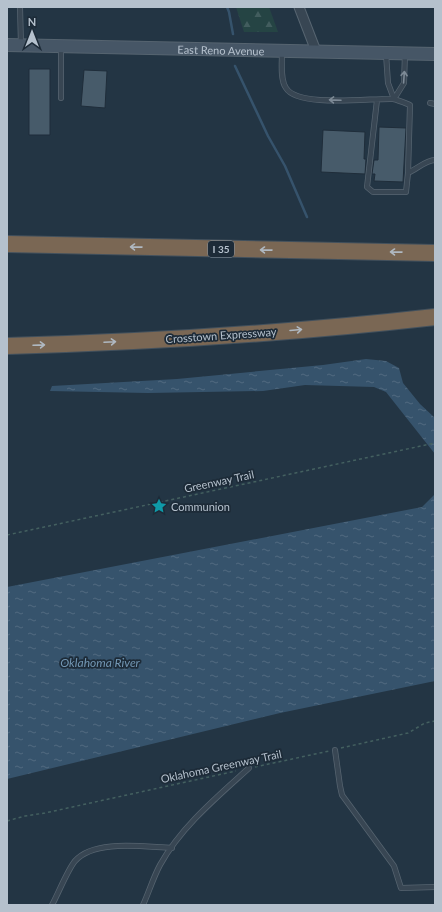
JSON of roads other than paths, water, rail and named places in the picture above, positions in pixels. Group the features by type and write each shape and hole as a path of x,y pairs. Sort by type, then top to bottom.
{"highway":[{"name":"I 35","path":"7,244 435,253"},
{"name":"Crosstown Expressway","path":"7,346 203,337 435,317"}],"main road":[{"name":"East Reno Avenue","path":"7,45 435,54"}],"street":[{"path":"299,7 316,51"}],"lane":[{"path":"20,7 21,45"},
{"path":"61,46 61,98"},
{"path":"282,50 284,85 286,90 295,96 303,98 394,99 410,105 406,192 373,192 367,186 376,100"},
{"path":"386,52 388,83 394,99"},
{"path":"394,99 404,83 405,53"},
{"path":"408,173 420,167 429,160 435,160"},
{"path":"335,750 342,795 394,866 401,888 435,887"},
{"path":"143,905 160,865 182,833 249,768"},
{"path":"52,905 73,862 83,854 95,849 112,847 172,848"}],"water":[{"path":"366,359 386,361 399,368 403,383 420,404 435,418 435,454 386,392 374,387 305,385 263,391 148,393 50,391 52,386 177,379 323,365"},
{"name":"Oklahoma River","path":"435,494 435,681 280,713 7,779 7,587 422,507"}],"waterway":[{"path":"227,7 233,34"},
{"path":"235,66 268,136 285,166 307,217"}],"place":[{"name":"Communion","path":"159,506"}]}
